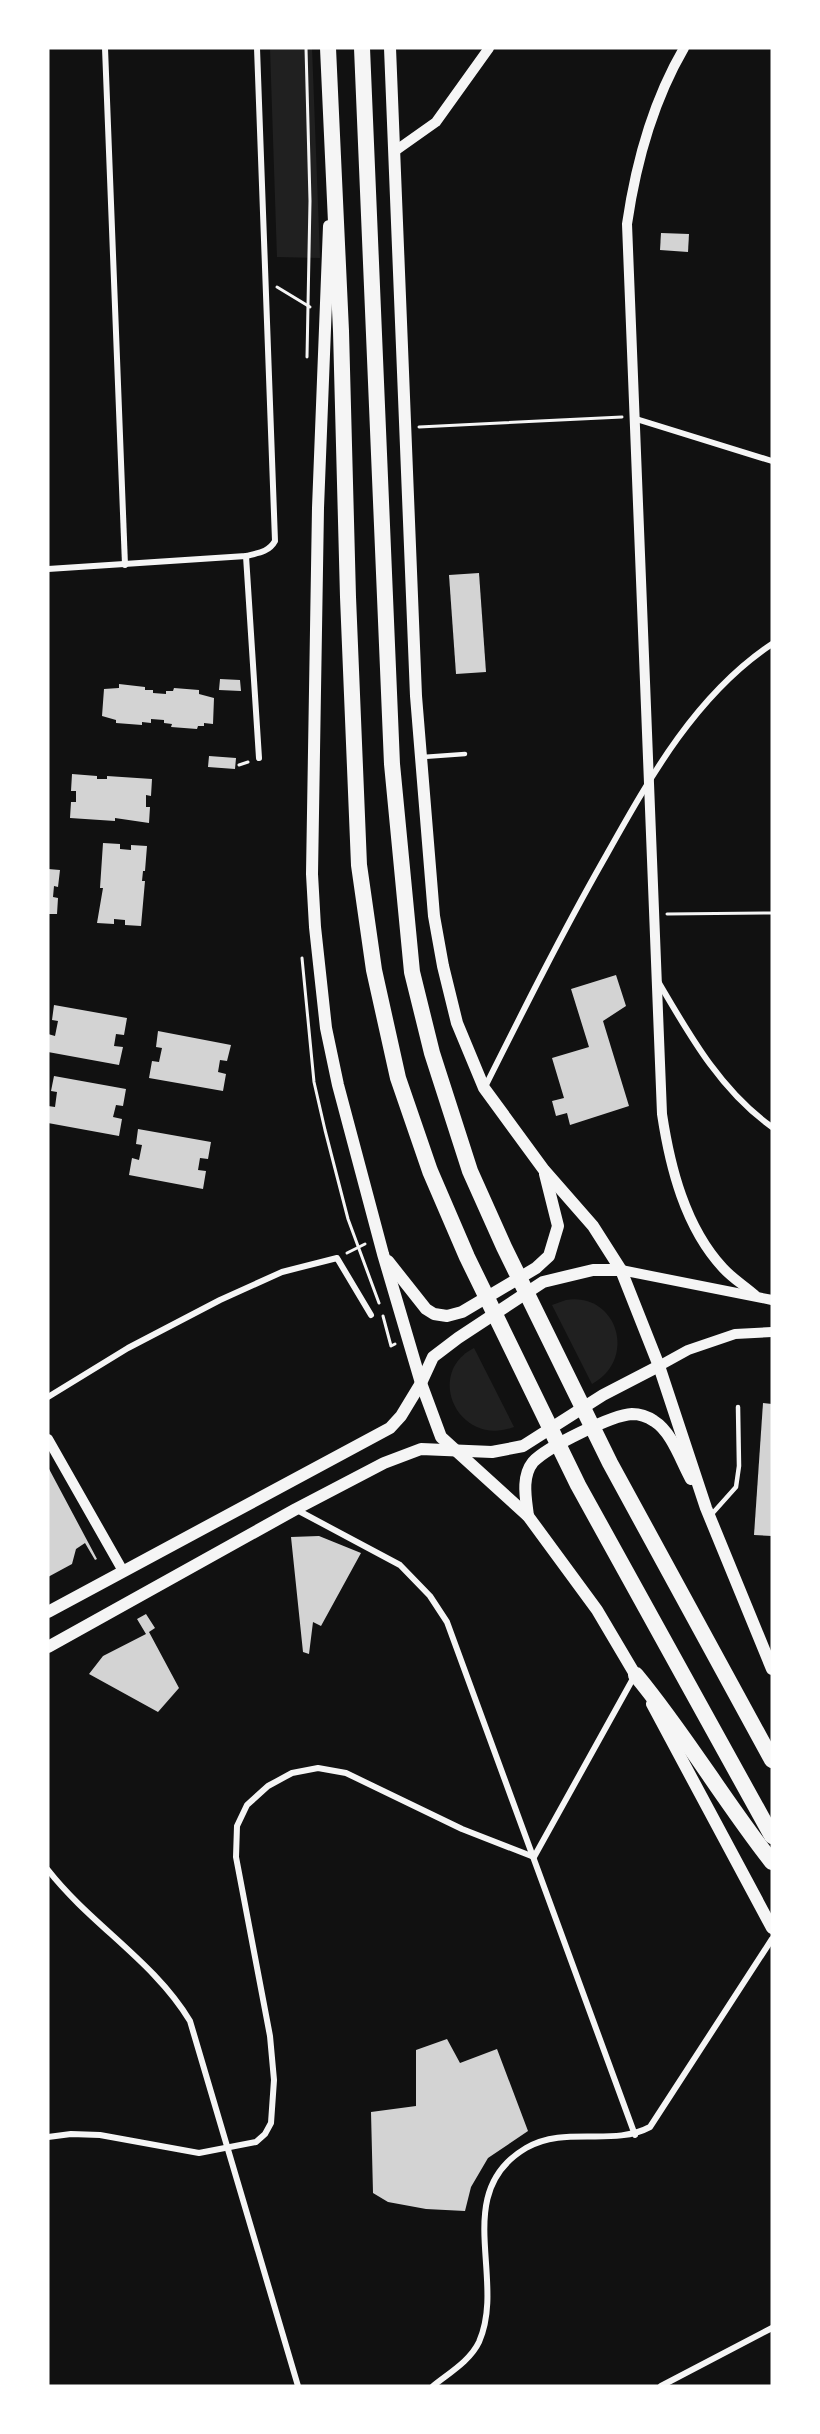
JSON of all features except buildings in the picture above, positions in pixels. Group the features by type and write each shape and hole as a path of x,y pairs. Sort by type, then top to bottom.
{"highway":[{"path":"328,48 332,175 341,331 359,865 374,970 398,1078 430,1171 467,1257 578,1485 772,1836"},
{"path":"362,48 392,764 412,972 432,1053 470,1171 504,1247 610,1463 772,1760"},
{"path":"636,1675 668,1714 772,1862"}],"main road":[{"path":"390,48 420,757 434,916 443,966 457,1023 484,1088 544,1170 593,1226 621,1269 659,1366 708,1512 772,1669"},
{"path":"332,175 324,316 314,695 312,874 315,927 327,1028 351,1143 421,1383 441,1437 453,1451 528,1516 597,1610 636,1675 772,1928"},
{"path":"383,1254 426,1309 434,1314 447,1316 462,1312 536,1268 549,1256 558,1226 544,1170"},
{"path":"48,1612 370,1441 390,1428 401,1416 421,1383 433,1357 543,1282 594,1270 621,1269"},
{"path":"49,1649 296,1509 398,1457 421,1449 492,1452 522,1446 603,1395 659,1366"},
{"path":"528,1516 525,1489 532,1463 548,1450 617,1416 633,1414 655,1421 666,1433 708,1512"}],"street":[{"path":"105,48 125,565"},
{"path":"48,569 246,556 272,547 277,532 257,48"},
{"path":"395,151 436,122 489,48"},
{"path":"684,48 667,80 638,157 627,224 662,1114 673,1173 684,1205 723,1268 755,1294"},
{"path":"633,418 772,461"},
{"path":"246,556 259,758"},
{"path":"484,1088 562,934 649,780 680,734 717,690 772,644"},
{"path":"656,978 685,1028 730,1090 772,1127"},
{"path":"48,1397 128,1348 220,1300 282,1272 337,1258 371,1315"},
{"path":"621,1269 755,1294 772,1300"},
{"path":"659,1366 688,1350 735,1334 772,1332"},
{"path":"48,1439 123,1571"},
{"path":"296,1509 400,1565 430,1596 447,1622 636,2135"},
{"path":"534,1857 636,1675"},
{"path":"48,2137 71,2134 100,2135 199,2153 256,2142 265,2134 271,2123 274,2080 270,2036 236,1857 237,1826 247,1805 268,1786 292,1773 318,1768 346,1773 462,1829 534,1857"},
{"path":"48,1870 66,1894 177,1999 190,2021 230,2148 298,2386"},
{"path":"433,2386 466,2360 478,2343 486,2319 488,2295 484,2207 493,2183 507,2164 526,2148 549,2139 579,2135 636,2135 650,2127 662,2112 772,1939"},
{"path":"661,2386 772,2328"}],"lane":[{"path":"420,757 465,754"},
{"path":"708,1512 736,1487 740,1467 738,1407"}],"path":[{"path":"268,281 324,316"},
{"path":"405,428 633,418"},
{"path":"654,914 772,913"},
{"path":"337,1258 378,1237"}],"shaded area":[{"path":"270,48 312,48 320,258 277,257"},
{"path":"566,1300 584,1300 598,1306 609,1316 615,1330 617,1344 615,1359 606,1373 592,1384 552,1305"},
{"path":"474,1348 514,1427 494,1431 477,1427 464,1418 454,1405 450,1390 451,1374 459,1359"}]}
